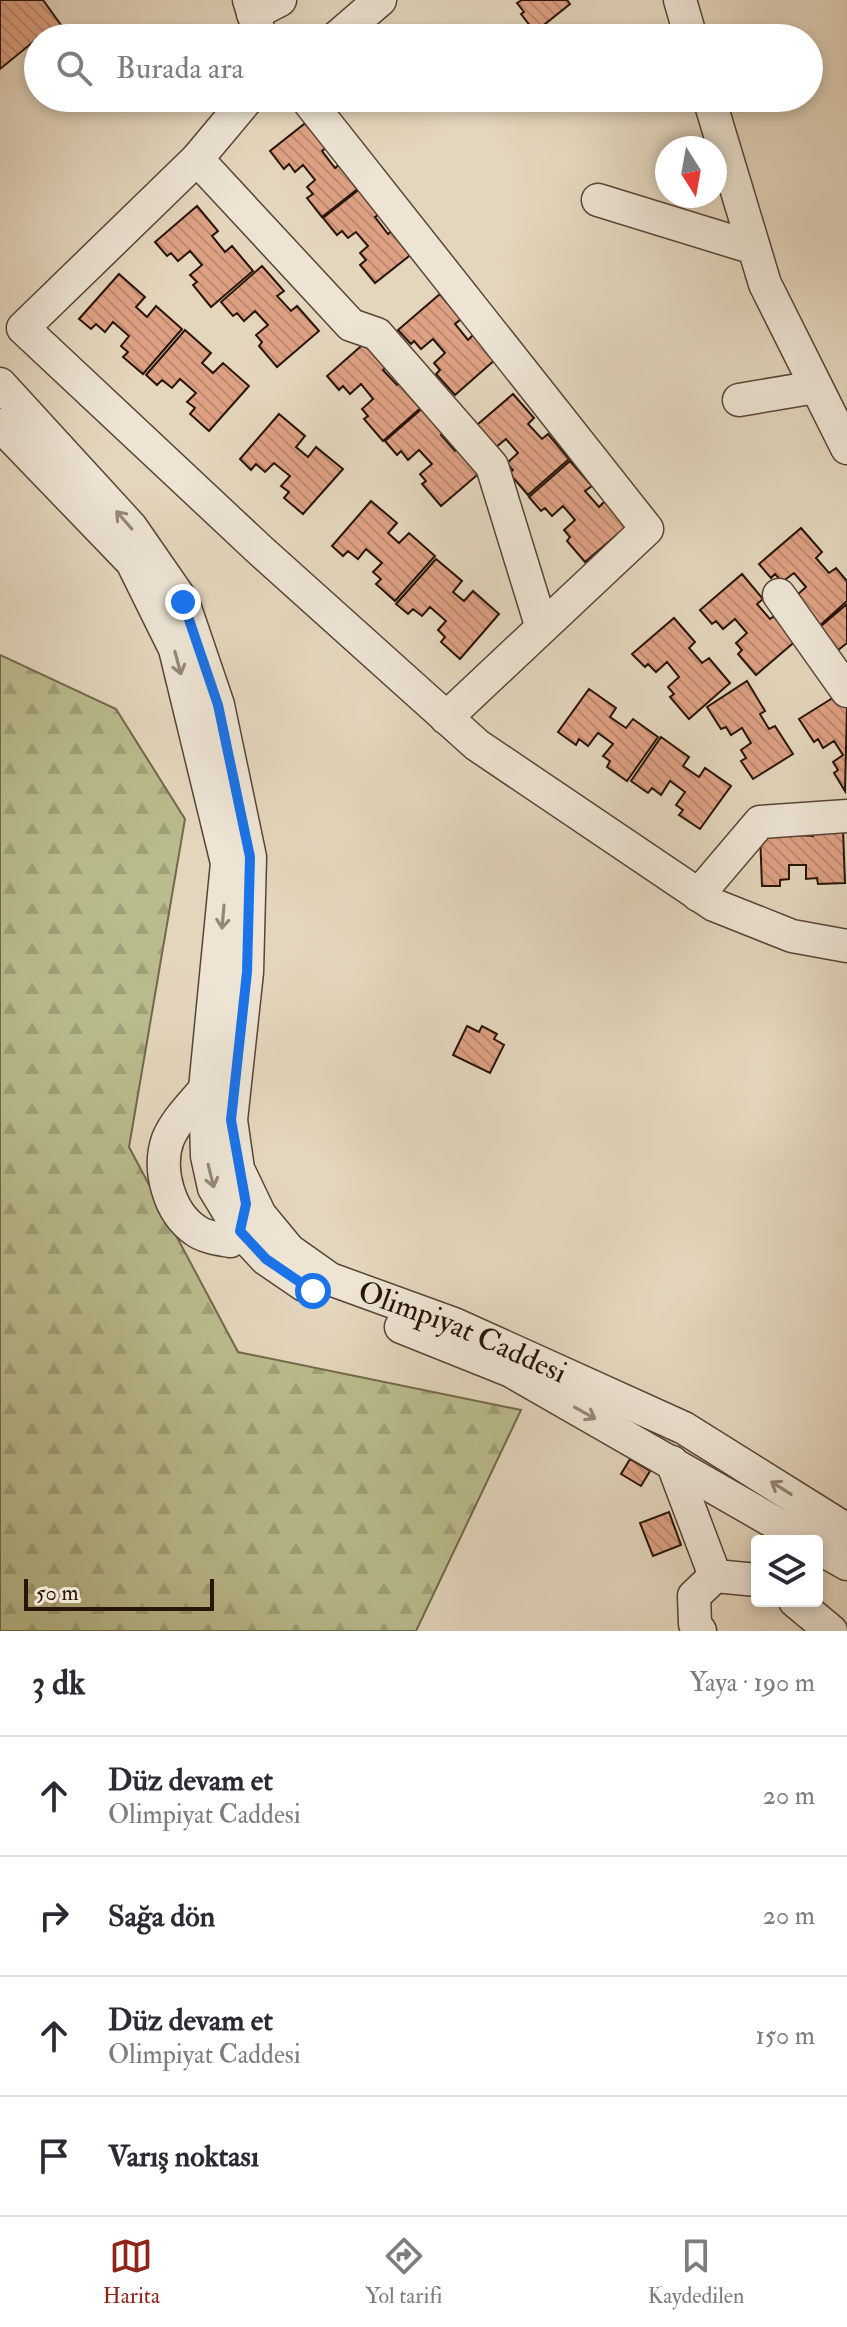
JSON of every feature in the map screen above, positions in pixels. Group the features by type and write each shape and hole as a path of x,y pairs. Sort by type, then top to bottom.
{"street":[{"path":"352,24 380,0"},
{"path":"680,0 687,24"},
{"path":"236,112 197,159 23,328 261,551 477,745 714,905 792,936 847,946"},
{"path":"317,112 647,529 541,625 446,718"},
{"path":"713,112 765,284 847,448"},
{"path":"197,159 351,325 377,334 492,466 541,625"},
{"path":"598,200 754,248"},
{"name":"Olimpiyat Caddesi","path":"0,384 131,527 183,602 218,705 250,857 247,972 231,1120 238,1169 260,1215 289,1250 330,1279 454,1324 684,1428 847,1530"},
{"path":"739,400 816,387"},
{"name":"Olimpiyat Caddesi","path":"0,425 132,562 175,649 227,863 205,1089 207,1156 214,1188 240,1231 266,1259 313,1291 511,1371 797,1535"},
{"path":"779,595 847,691"},
{"path":"698,895 760,822 847,816"},
{"path":"205,1089 179,1119 167,1141 165,1164 167,1190 179,1215 196,1231 230,1241 240,1231 246,1204 238,1169"},
{"path":"672,1462 715,1576"},
{"path":"823,1550 847,1564"},
{"path":"700,1631 695,1624 694,1596 715,1576 751,1579"},
{"path":"802,1607 831,1631"}],"green space":[{"path":"0,655 116,709 185,819 129,1147 238,1352 521,1410 416,1631 0,1631"}],"building":[{"path":"0,0 43,0 60,24 24,24 24,49 0,69"},
{"path":"522,0 567,0 570,4 545,24 529,24 517,3"},
{"path":"308,121 328,146 322,151 335,168 341,163 360,187 322,217 307,198 313,194 307,187 315,180 303,165 295,172 289,164 284,169 270,151"},
{"path":"361,188 381,213 375,217 388,234 394,229 413,253 375,283 360,265 366,260 360,253 368,246 356,232 348,238 342,231 337,235 323,218"},
{"path":"197,206 218,231 212,236 225,252 232,246 253,271 211,307 193,285 197,282 190,275 202,265 190,251 178,261 171,253 167,256 155,242"},
{"path":"262,266 284,291 277,296 291,311 297,306 319,331 277,367 259,346 262,342 256,335 268,325 255,311 244,321 237,313 233,316 221,302"},
{"path":"119,274 145,297 136,307 147,317 156,306 182,329 143,374 123,357 128,352 121,346 129,336 113,322 105,332 96,324 91,329 79,319"},
{"path":"440,294 461,319 455,324 468,340 474,334 496,359 455,395 436,374 440,370 434,363 445,353 433,339 421,349 414,341 411,344 398,330"},
{"path":"185,330 211,353 202,363 213,373 223,363 249,386 209,431 190,414 195,408 187,402 196,393 180,379 172,388 162,380 157,385 146,375"},
{"path":"368,340 390,364 383,370 397,385 403,380 424,405 383,441 364,419 368,416 362,409 373,399 361,384 350,394 343,386 339,390 327,376"},
{"path":"513,394 534,418 528,424 542,439 548,434 569,459 528,495 509,473 513,470 507,463 518,453 506,439 495,448 471,430"},
{"path":"426,405 448,430 441,435 455,451 461,445 483,470 441,506 422,484 426,481 420,474 432,464 419,450 408,460 401,451 397,455 385,441"},
{"path":"279,414 305,436 296,447 308,457 316,447 343,469 303,514 284,498 289,492 281,486 290,476 274,463 265,472 256,464 251,470 240,459"},
{"path":"570,461 592,486 585,491 599,507 605,501 627,526 585,562 567,541 570,537 564,530 575,520 563,506 552,516 545,508 541,511 529,497"},
{"path":"371,501 397,523 388,533 399,543 409,533 435,556 395,601 376,584 381,579 373,572 382,563 366,549 358,559 348,551 343,556 332,546"},
{"path":"801,528 822,552 816,558 829,573 836,568 847,581 847,601 816,629 795,597 806,587 794,573 782,582 775,574 771,578 759,564"},
{"path":"436,559 462,581 453,592 464,601 473,591 499,614 460,659 441,642 445,637 438,630 446,621 430,607 422,616 413,609 408,614 396,604"},
{"path":"742,574 763,599 757,604 770,619 777,614 798,639 756,675 738,654 742,650 736,643 747,633 735,619 723,629 716,621 712,624 700,610"},
{"path":"847,604 847,643 837,651 814,632"},
{"path":"674,618 695,642 689,648 702,663 709,658 730,683 689,719 670,697 674,694 668,687 679,677 667,662 656,672 648,664 645,667 632,654"},
{"path":"747,681 765,711 760,714 769,729 775,726 793,754 753,779 741,761 746,758 741,750 751,743 742,728 731,735 726,727 721,729 707,707"},
{"path":"589,689 616,708 610,717 626,728 633,719 658,737 627,781 607,767 610,761 603,756 613,744 598,733 588,746 579,739 576,745 558,732"},
{"path":"839,694 847,706 845,791 834,773 838,770 833,762 843,755 834,741 823,748 818,739 814,742 799,719"},
{"path":"661,737 689,757 683,766 699,777 705,768 731,786 700,829 679,815 683,810 676,805 685,792 670,781 661,795 652,788 648,793 631,781"},
{"path":"843,830 845,883 818,884 817,878 806,879 806,865 789,865 789,879 780,880 780,886 762,886 760,833 813,836 812,832"},
{"path":"467,1026 479,1032 482,1026 497,1034 494,1039 504,1045 490,1073 453,1055"},
{"path":"630,1459 650,1471 641,1486 621,1474"},
{"path":"669,1512 681,1545 653,1556 640,1523"}],"route":[{"path":"183,602 218,705 250,857 247,972 233,1077 231,1120 246,1204 240,1231 266,1259 313,1291"}]}
